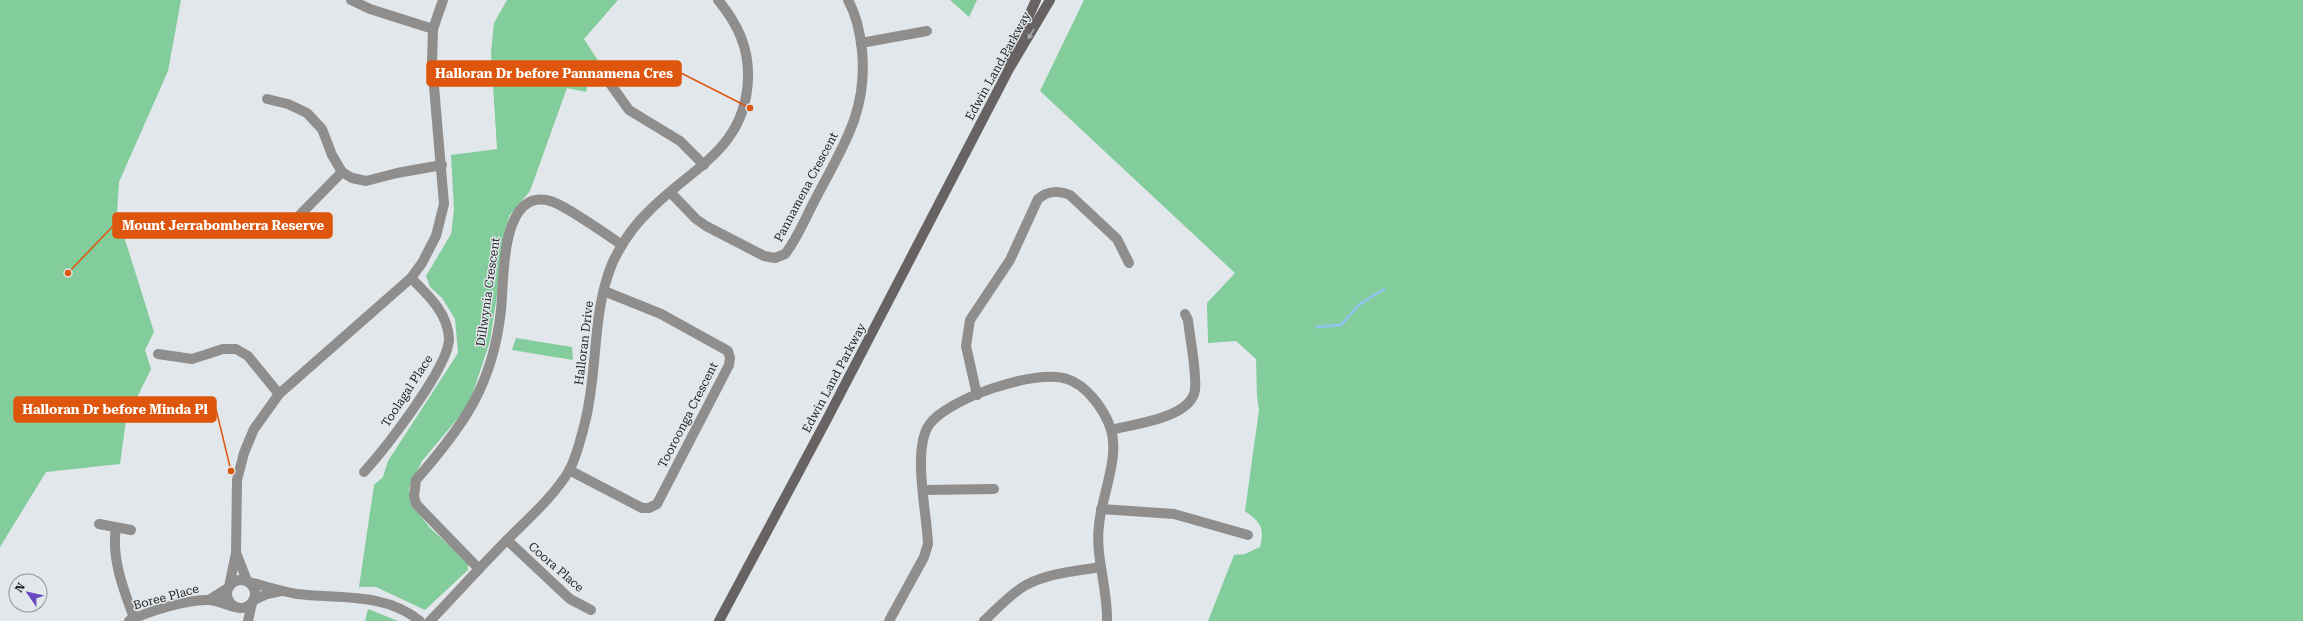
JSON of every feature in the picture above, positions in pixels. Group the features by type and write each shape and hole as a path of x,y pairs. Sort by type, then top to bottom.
{"main road":[{"name":"Edwin Land Parkway","path":"969,145 1036,0"},
{"name":"Edwin Land Parkway","path":"719,621 826,421 1009,69 1032,34 1050,0"}],"street":[{"path":"351,0 370,9 432,29"},
{"path":"243,621 236,608 228,600 228,588 236,553 237,480 244,453 254,429 279,394 411,278 422,263 440,226 444,204 442,165 432,63 432,29 443,0"},
{"name":"Halloran Drive","path":"430,621 551,494 569,470 580,442 589,406 598,320 604,291 612,265 622,245 635,226 651,208 704,165 732,135 745,102 748,86 748,71 742,38 733,20 718,0"},
{"name":"Pannamena Crescent","path":"671,193 696,219 706,226 764,256 775,258 783,256 792,243 854,124 863,82 859,27 848,0"},
{"path":"861,43 927,31"},
{"path":"609,82 629,110 680,141 704,165"},
{"path":"267,99 288,104 307,113 322,129 332,155 342,172 352,178 366,181 397,173 442,165"},
{"path":"227,224 247,224 273,232 288,227 342,172"},
{"path":"977,395 966,346 970,320 1010,260 1020,242 1034,204 1039,197 1055,192 1070,196 1114,236 1129,263"},
{"name":"Dillwynia Crescent","path":"479,569 435,526 416,504 414,488 416,480 454,434 471,409 484,383 494,349 501,311 509,236 516,215 521,208 533,201 551,201 622,245"},
{"name":"Toolagal Place","path":"364,472 387,445 436,372 445,355 449,339 443,314 411,278"},
{"name":"Tooroonga Crescent","path":"569,470 642,508 649,508 657,504 729,365 730,358 728,351 661,314 604,291"},
{"path":"1111,430 1179,412 1191,401 1195,390 1188,320 1186,314"},
{"path":"158,354 192,359 223,349 236,349 248,356 279,394"},
{"path":"892,620 924,557 928,544 924,490 921,473 922,447 929,425 939,414 951,406 1004,385 1036,377 1067,378 1080,385 1103,412 1111,430 1114,458 1100,509 1098,536 1107,621"},
{"path":"924,490 994,489"},
{"path":"1100,509 1174,514 1248,536"},
{"path":"99,524 131,530"},
{"path":"116,528 115,541 120,579 132,620"},
{"name":"Coora Place","path":"507,540 570,599 591,610"},
{"path":"236,553 240,568 248,582 255,590 248,621"},
{"path":"984,621 1009,597 1027,585 1044,577 1101,567"},
{"path":"228,588 237,580 280,591 306,594 354,596 396,607 420,621"},
{"name":"Boree Place","path":"132,620 180,605 209,600 228,588"},
{"path":"236,608 244,608 267,594 280,591"},
{"name":"Boree Place","path":"209,600 236,608"}],"green space":[{"path":"0,0 181,0 168,71 119,182 117,214 154,332 145,350 151,369 126,420 120,464 46,472 0,547"},
{"path":"507,0 618,0 584,39 601,65 590,75 586,92 567,88 530,191 509,216 490,341 469,405 422,461 409,488 412,505 430,528 468,562 468,570 425,610 376,587 359,587 374,485 383,477 388,461 458,353 455,319 442,298 430,287 426,276 451,234 454,210 451,155 497,149 491,52 494,23"},
{"path":"950,0 977,0 969,17"},
{"path":"1084,0 2303,0 2303,621 1208,621 1234,555 1245,554 1260,547 1262,534 1260,526 1254,518 1245,511 1259,410 1256,359 1236,341 1208,343 1207,303 1235,273 1040,91"},
{"path":"516,338 572,347 573,360 512,350"},
{"path":"368,609 398,621 365,621"}],"waterway":[{"path":"1317,327 1341,325 1360,304 1384,289"}],"place":[{"name":"Halloran Dr before Pannamena Cres","path":"750,108"},
{"name":"Mount Jerrabomberra Reserve","path":"68,273"},
{"name":"Halloran Dr before Minda Pl","path":"231,471"}]}
